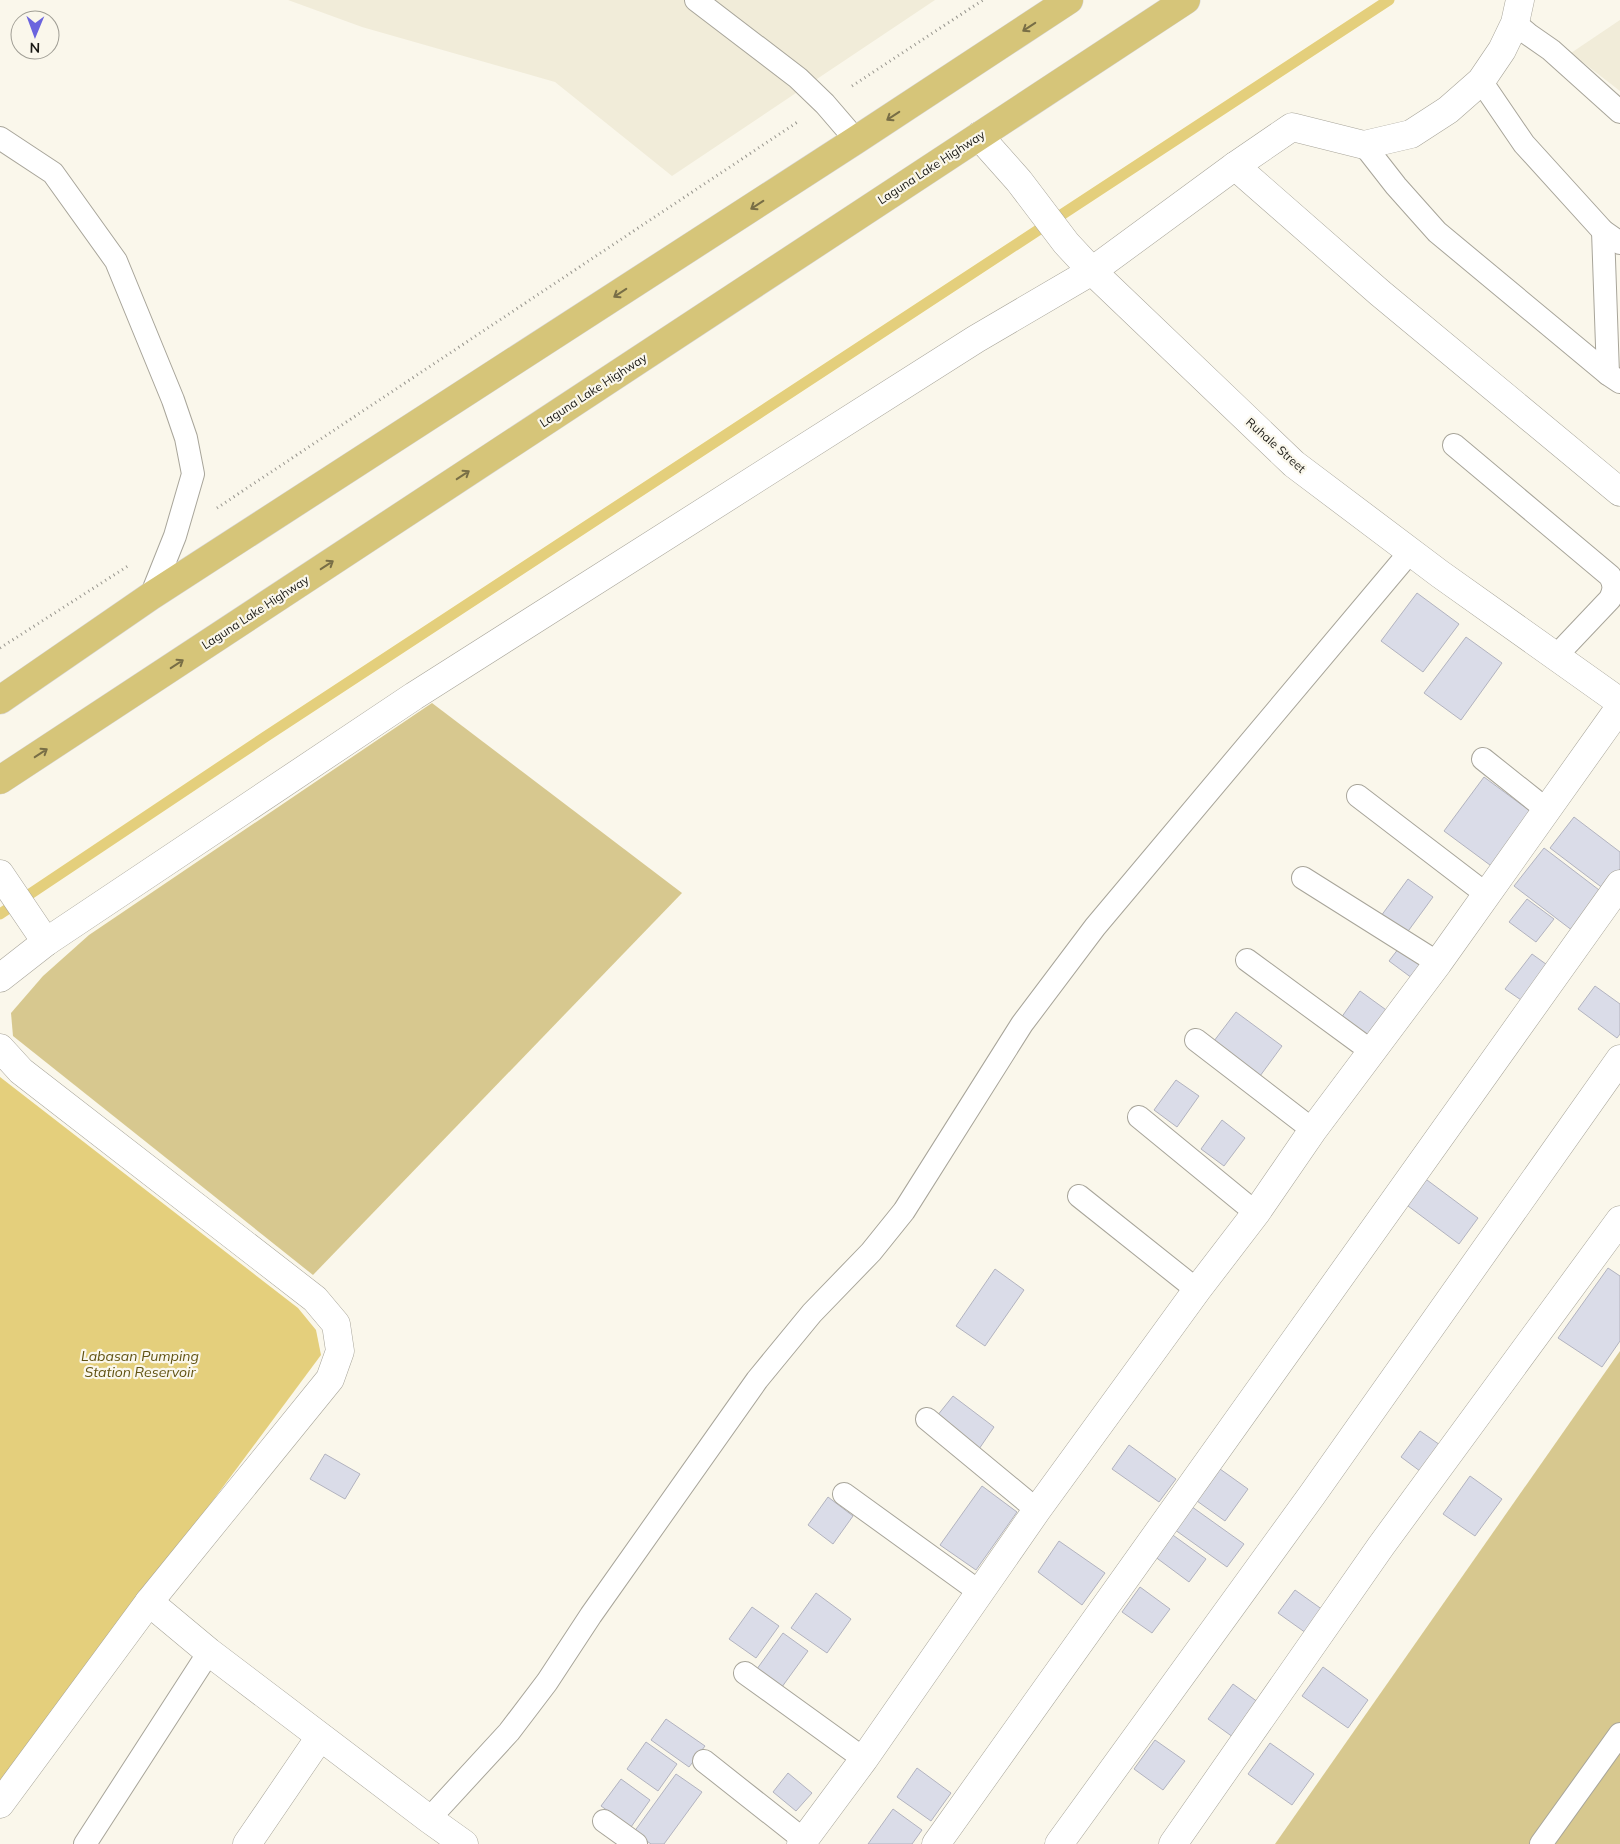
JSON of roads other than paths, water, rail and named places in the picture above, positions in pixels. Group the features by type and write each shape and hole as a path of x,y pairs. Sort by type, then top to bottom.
{"main road":[{"path":"0,700 151,596 1070,0"},
{"name":"Laguna Lake Highway","path":"0,780 1186,0"}],"street":[{"path":"0,978 46,942 414,696 976,339 1092,271 1235,166 1292,128 1364,145 1411,134 1448,110 1481,81 1502,50 1518,11"},
{"name":"Ruhale Street","path":"979,136 1019,181 1066,243 1092,271 1294,464 1410,552 1620,702"},
{"path":"1235,166 1380,293 1620,492"},
{"path":"802,1842 864,1759 1038,1510 1196,1290 1256,1213 1313,1130 1438,963 1620,707"},
{"path":"0,874 46,942"},
{"path":"936,1844 1620,884"},
{"path":"0,1048 21,1071 315,1299 336,1324 340,1351 330,1379 149,1602 0,1804"},
{"path":"1059,1844 1312,1496 1620,1059"},
{"path":"1174,1844 1380,1546 1620,1220"},
{"path":"149,1602 208,1652 428,1819 464,1844"},
{"path":"247,1844 320,1736"}],"lane":[{"path":"696,0 798,78 825,104 856,140"},
{"path":"1518,11 1528,34 1551,50 1620,112"},
{"path":"1481,81 1524,144 1612,237 1614,378"},
{"path":"0,138 53,173 116,261 173,400 186,438 193,474 175,536 151,596"},
{"path":"1364,145 1396,186 1437,232 1614,378"},
{"path":"1454,444 1610,576 1614,584 1614,591 1610,599 1556,656"},
{"path":"428,1819 509,1732 547,1682 591,1615 757,1380 812,1313 871,1252 904,1211 1022,1024 1095,927 1410,552"},
{"path":"1482,759 1547,810"},
{"path":"1358,796 1486,894"},
{"path":"1303,878 1438,963"},
{"path":"1247,960 1371,1051"},
{"path":"1196,1040 1313,1130"},
{"path":"1139,1117 1256,1213"},
{"path":"1079,1196 1196,1290"},
{"path":"927,1419 1038,1510"},
{"path":"844,1494 981,1592"},
{"path":"85,1844 208,1652"},
{"path":"745,1673 864,1759"},
{"path":"1541,1844 1620,1734"},
{"path":"704,1761 802,1842"},
{"path":"604,1821 636,1844"}],"water":[{"name":"Labasan Pumping Station Reservoir","path":"0,1077 298,1308 316,1330 321,1355 0,1787"}],"waterway":[{"path":"0,914 265,737 1389,0"}]}
